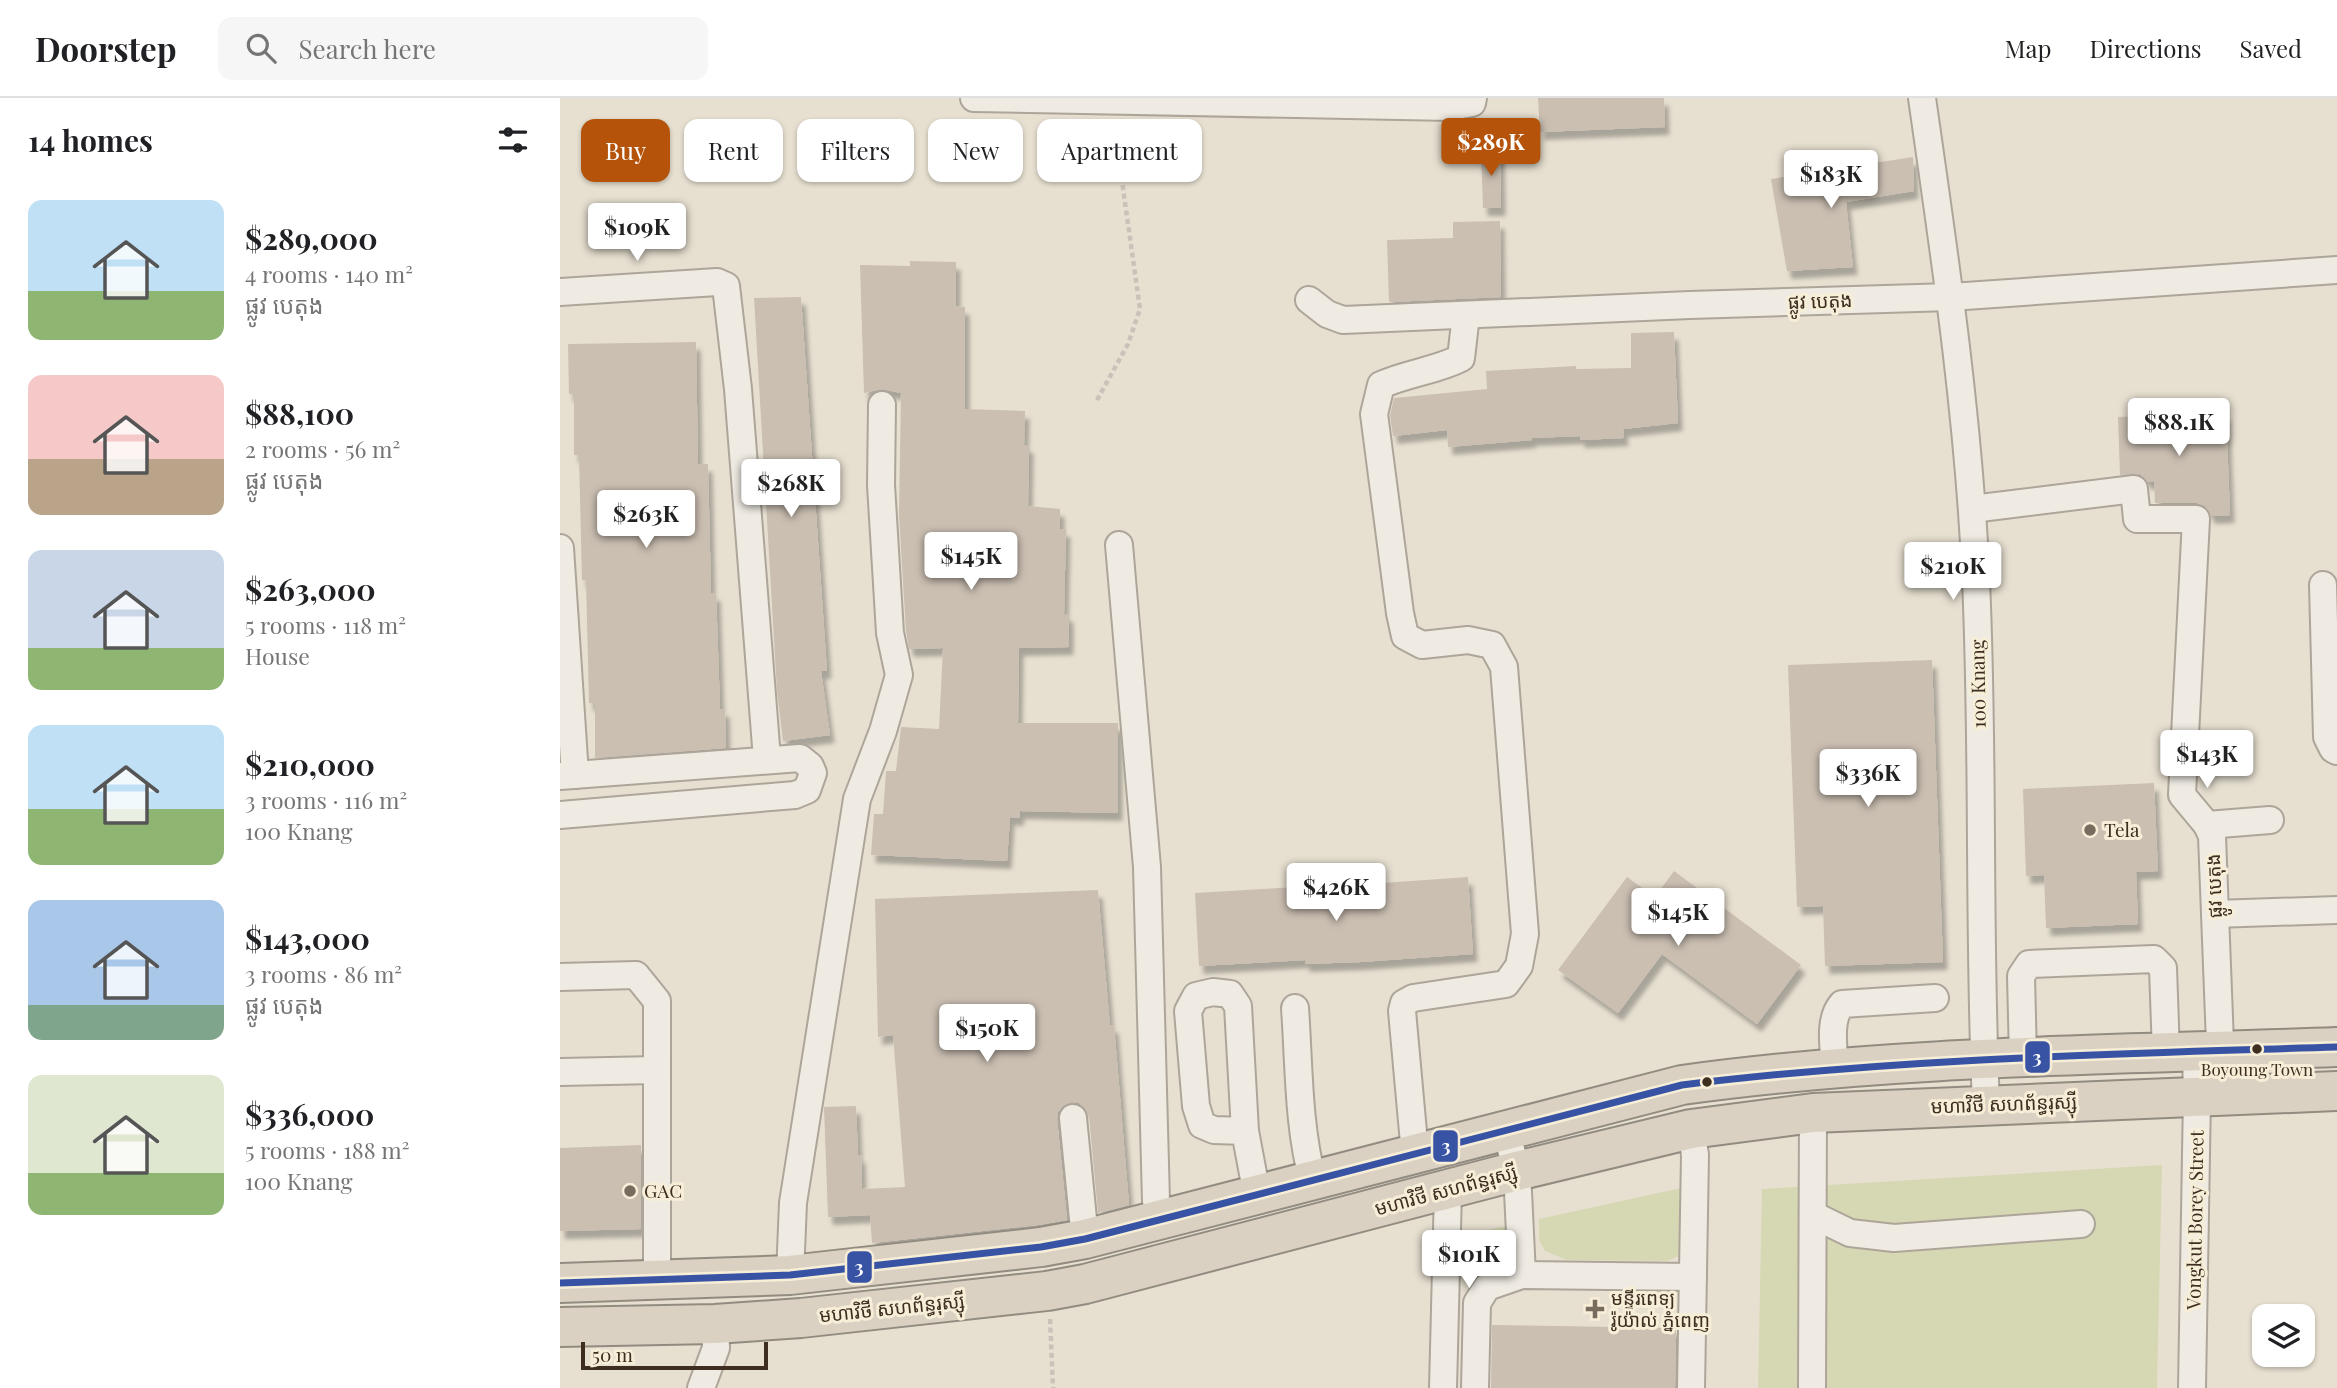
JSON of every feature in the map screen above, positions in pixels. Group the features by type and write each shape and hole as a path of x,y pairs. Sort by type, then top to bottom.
{"highway":[{"path":"560,1283 790,1275 1041,1247 1085,1239 1682,1085 1770,1073 1984,1059 2337,1047"},
{"name":"មហាវិថី សហព័ន្ធរុស្ស៊ី","path":"560,1327 715,1324 801,1318 1047,1291 1085,1284 1517,1171 1691,1129 1814,1113 2337,1091"}],"street":[{"path":"974,98 1451,107 1472,103 1473,98"},
{"name":"100 Knang","path":"1922,98 1951,297 1972,509 1976,581 1986,1104"},
{"name":"ផ្លូវ បេតុង","path":"1309,300 1327,314 1343,320 1951,297 2337,270"},
{"path":"560,292 717,282 726,286 738,389 767,759"},
{"path":"1415,1154 1405,1066 1402,1011 1404,1003 1413,998 1506,984 1518,966 1525,934 1504,667 1492,645 1468,640 1422,645 1405,636 1374,414 1381,385 1403,375 1441,368 1461,358 1466,315"},
{"path":"790,1275 793,1203 857,799 883,731 899,675 889,620 881,485 882,405"},
{"name":"ផ្លូវ បេតុង","path":"1972,509 2134,489 2137,519 2196,519 2182,795 2207,825 2212,836 2215,914 2194,1052"},
{"path":"1119,545 1147,867 1156,1200 1160,1220"},
{"path":"560,548 568,776 800,758 810,766 813,774 807,790 795,795 560,815"},
{"path":"2323,586 2327,737 2337,751"},
{"path":"2207,825 2270,820"},
{"path":"2215,914 2337,910"},
{"path":"2023,1058 2021,976 2029,964 2154,959 2163,968 2194,1052"},
{"path":"560,977 636,975 657,1002 657,1281"},
{"path":"1245,1131 1214,1130 1202,1125 1196,1106 1188,1011 1196,996 1213,992 1230,994 1238,1006 1245,1131 1257,1195"},
{"path":"1835,1069 1834,1022 1836,1011 1842,1004 1935,998"},
{"path":"1295,1009 1308,1164 1313,1181"},
{"name":"Vongkut Borey Street","path":"2192,1388 2209,1096 2194,1052"},
{"path":"560,1072 657,1070"},
{"path":"1812,1388 1814,1113"},
{"path":"1073,1118 1085,1239"},
{"path":"1691,1129 1695,1155 1691,1388"},
{"path":"1506,1131 1517,1171 1522,1275"},
{"path":"1443,1388 1448,1190"},
{"path":"1813,1215 1850,1233 1894,1238 2081,1224"},
{"path":"1475,1388 1477,1303 1487,1286 1522,1275 1693,1278"},
{"path":"701,1388 716,1348 715,1324"}],"path":[{"path":"1097,400 1128,344 1140,309 1123,188 1115,102"},
{"path":"1047,1291 1053,1388"}],"green space":[{"path":"2162,1165 2157,1388 1758,1388 1762,1189"},
{"path":"1681,1188 1679,1256 1667,1261 1567,1260 1545,1251 1539,1240 1539,1219"},
{"path":"1511,1225 1510,1255 1484,1270 1484,1231"}],"building":[{"path":"1538,98 1664,98 1665,127 1540,132"},
{"path":"1500,149 1501,208 1483,208 1481,150"},
{"path":"1913,157 1914,191 1846,202 1853,267 1787,271 1771,179"},
{"path":"1500,221 1501,297 1389,302 1387,240 1453,238 1453,222"},
{"path":"910,261 956,262 956,306 965,307 965,409 1025,411 1024,445 1029,445 1028,506 1060,509 1060,529 1066,529 1064,614 1069,614 1069,647 1019,648 1018,723 1118,723 1118,813 1020,811 1019,818 1010,817 1007,861 871,855 874,814 883,814 886,771 896,771 901,727 939,729 943,648 909,649 906,631 899,515 901,393 882,389 864,393 860,265 910,266"},
{"path":"801,297 827,671 821,671 830,735 783,741 777,691 754,298"},
{"path":"1674,332 1678,423 1623,429 1624,438 1531,438 1532,440 1448,447 1447,430 1393,436 1390,415 1394,398 1487,389 1486,371 1576,366 1576,369 1631,368 1631,333"},
{"path":"696,342 698,464 708,464 711,593 716,593 720,709 725,709 726,748 595,758 595,703 589,703 586,580 582,580 579,455 574,455 574,394 569,394 568,344"},
{"path":"2226,413 2230,515 2211,516 2205,506 2197,503 2155,503 2154,481 2148,482 2140,474 2120,475 2118,417"},
{"path":"1932,660 1943,962 1825,966 1823,906 1797,907 1788,665"},
{"name":"Tela","path":"2154,783 2158,871 2136,872 2138,924 2046,928 2044,875 2026,876 2023,789"},
{"path":"1674,871 1801,965 1757,1024 1662,954 1618,1013 1558,970 1627,877 1655,897"},
{"path":"1468,877 1473,954 1361,962 1305,964 1305,960 1199,966 1195,893"},
{"path":"1098,890 1110,1026 1114,1025 1129,1205 1098,1213 1089,1116 1079,1103 1072,1102 1063,1106 1057,1119 1067,1220 872,1243 870,1215 828,1217 824,1107 856,1106 862,1189 905,1187 893,1035 878,1037 875,899"},
{"path":"641,1145 641,1229 560,1231 560,1148"},
{"path":"1492,1325 1676,1328 1675,1388 1491,1388"}],"transit line":[{"name":"3","path":"560,1283 790,1275 1041,1247 1085,1239 1682,1085 1927,1063 2337,1047"}],"place":[{"name":"Tela","path":"2090,830"},
{"name":"Boyoung Town","path":"2257,1049"},
{"name":"GAC","path":"630,1191"},
{"name":"មន្ទីរពេទ្យ រ៉ូយ៉ាល់ ភ្នំពេញ","path":"1595,1309"}]}
